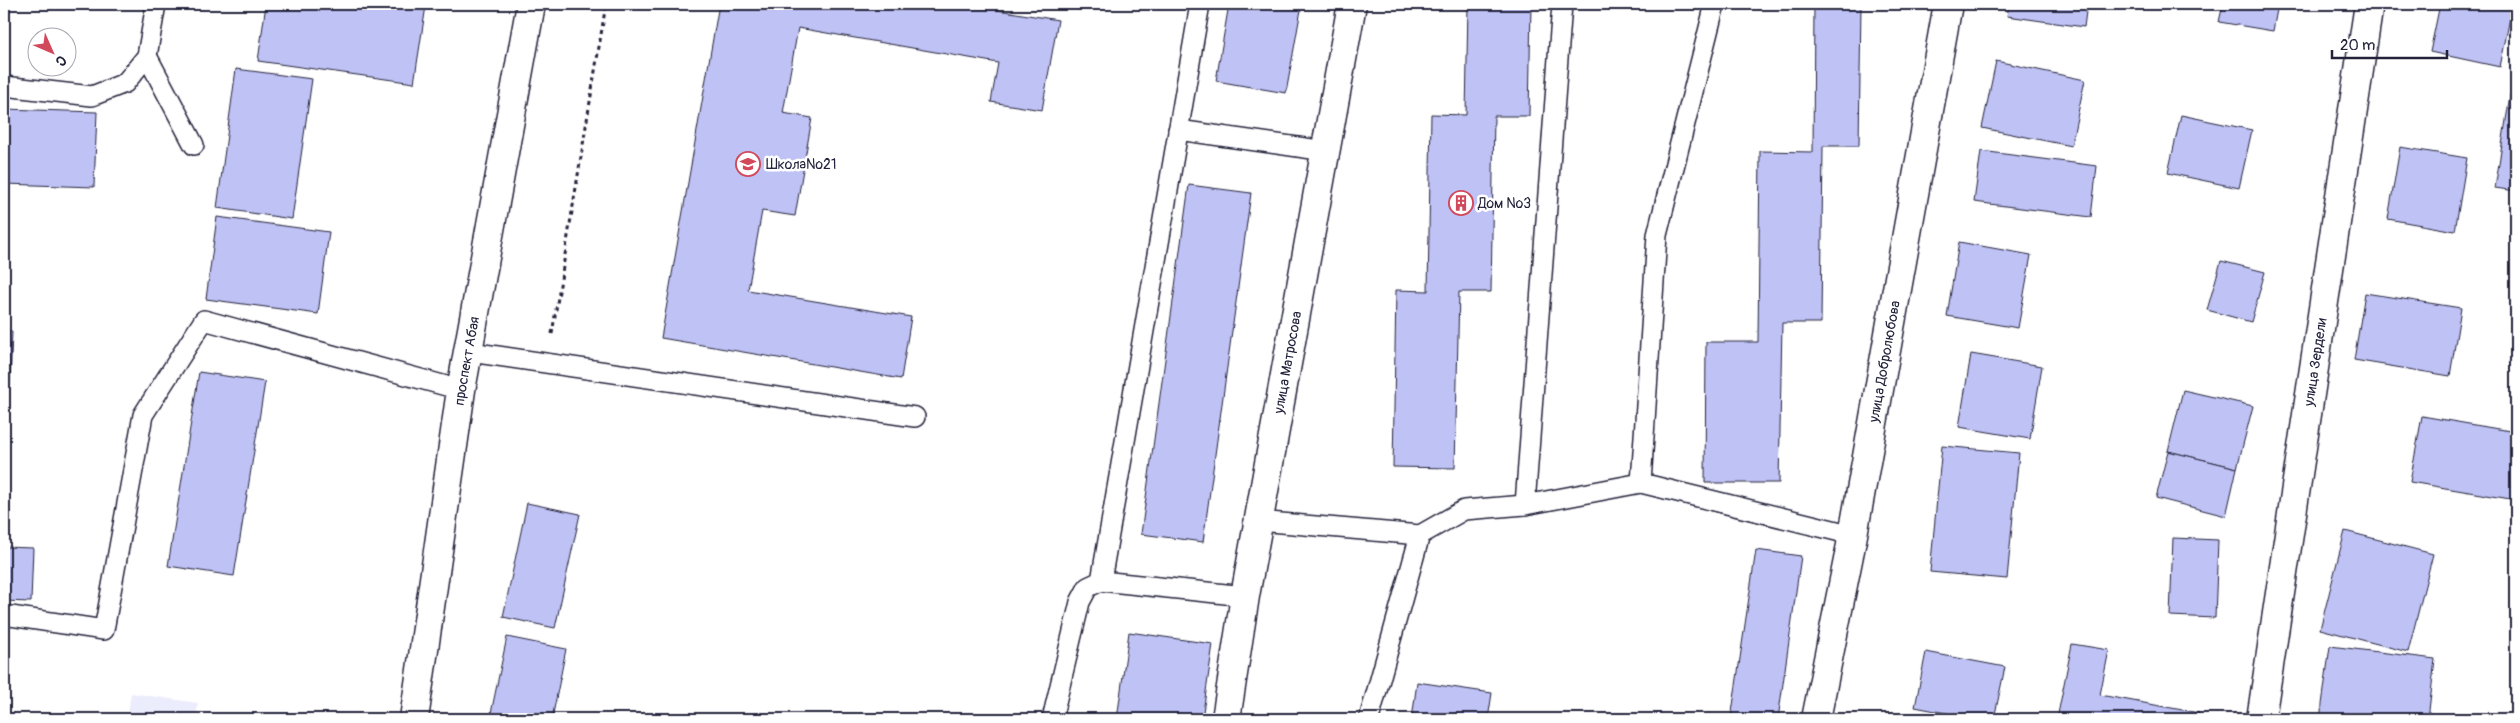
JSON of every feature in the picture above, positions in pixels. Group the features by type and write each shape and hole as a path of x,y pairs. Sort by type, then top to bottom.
{"street":[{"name":"проспект Абая","path":"414,719 461,390 470,352 530,4"},
{"name":"улица Матросова","path":"1226,719 1245,596 1352,4"},
{"name":"улица Добролюбова","path":"1816,719 1853,535 1948,4"},
{"name":"улица Зердели","path":"2261,719 2369,4"}],"lane":[{"path":"4,86 92,96 124,83 148,56 156,4"},
{"path":"1101,581 1200,4"},
{"path":"1525,506 1562,4"},
{"path":"1641,483 1657,235 1716,4"},
{"path":"148,56 194,145"},
{"path":"1178,130 1326,150"},
{"path":"4,615 104,630 143,415 204,320 461,390"},
{"path":"470,352 915,417"},
{"path":"1259,520 1420,535 1464,510 1525,506 1641,483 1853,535"},
{"path":"1369,719 1420,535"},
{"path":"1052,719 1080,602 1088,587 1101,581 1245,596"}],"path":[{"path":"547,363 606,4"}],"shaded area":[{"path":"131,693 198,703 196,719 127,719"}],"building":[{"path":"266,4 409,4 426,6 414,83 258,61"},
{"name":"Школа№21","path":"719,4 962,4 1058,20 1042,110 991,102 998,63 798,28 783,113 812,118 795,216 762,211 748,290 911,317 901,379 661,338"},
{"path":"1229,4 1302,4 1286,93 1216,81"},
{"name":"Дом №3","path":"1468,4 1531,4 1529,116 1494,116 1491,292 1459,292 1455,468 1393,467 1396,290 1428,291 1431,114 1466,115"},
{"path":"1814,4 1861,4 1859,146 1823,146 1821,323 1782,323 1779,483 1705,483 1706,342 1758,342 1760,151 1813,152"},
{"path":"2009,4 2087,4 2084,27 2007,16"},
{"path":"2223,4 2278,4 2273,31 2219,22"},
{"path":"2440,4 2489,4 2512,8 2500,67 2430,52"},
{"path":"1996,61 2085,80 2071,146 1982,128"},
{"path":"236,69 312,79 292,219 217,208"},
{"path":"2512,83 2516,84 2516,191 2495,188"},
{"path":"4,109 97,112 94,187 4,184"},
{"path":"2181,115 2252,130 2239,188 2168,173"},
{"path":"2400,147 2467,158 2455,231 2388,219"},
{"path":"1981,151 2097,166 2091,217 1974,202"},
{"path":"1189,185 1251,193 1203,542 1141,534"},
{"path":"217,217 329,232 318,314 206,299"},
{"path":"1959,242 2031,255 2018,328 1947,316"},
{"path":"2221,261 2265,272 2251,322 2207,310"},
{"path":"2365,293 2461,308 2450,376 2354,360"},
{"path":"4,331 12,331 10,385 4,385"},
{"path":"1971,354 2042,366 2030,439 1959,427"},
{"path":"199,372 265,382 234,576 168,566"},
{"path":"2183,390 2253,406 2237,468 2168,451"},
{"path":"2422,416 2516,432 2516,500 2410,482"},
{"path":"1942,446 2019,453 2007,579 1930,572"},
{"path":"2168,451 2237,468 2226,516 2156,498"},
{"path":"527,503 580,514 555,628 503,617"},
{"path":"2345,531 2433,554 2408,652 2320,629"},
{"path":"2173,538 2218,540 2215,618 2170,616"},
{"path":"4,547 33,548 31,602 4,601"},
{"path":"1756,550 1801,556 1778,719 1731,719"},
{"path":"1129,632 1213,644 1202,719 1117,719"},
{"path":"507,637 566,649 552,719 490,718"},
{"path":"2072,644 2109,650 2100,695 2199,713 2198,719 2057,719"},
{"path":"2330,646 2435,659 2428,719 2320,719"},
{"path":"1926,652 2005,667 1994,719 1977,719 1915,707"},
{"path":"1417,682 1492,693 1488,719 1412,719"}],"place":[{"name":"Школа№21","path":"748,164"},
{"name":"Дом №3","path":"1461,203"}]}
